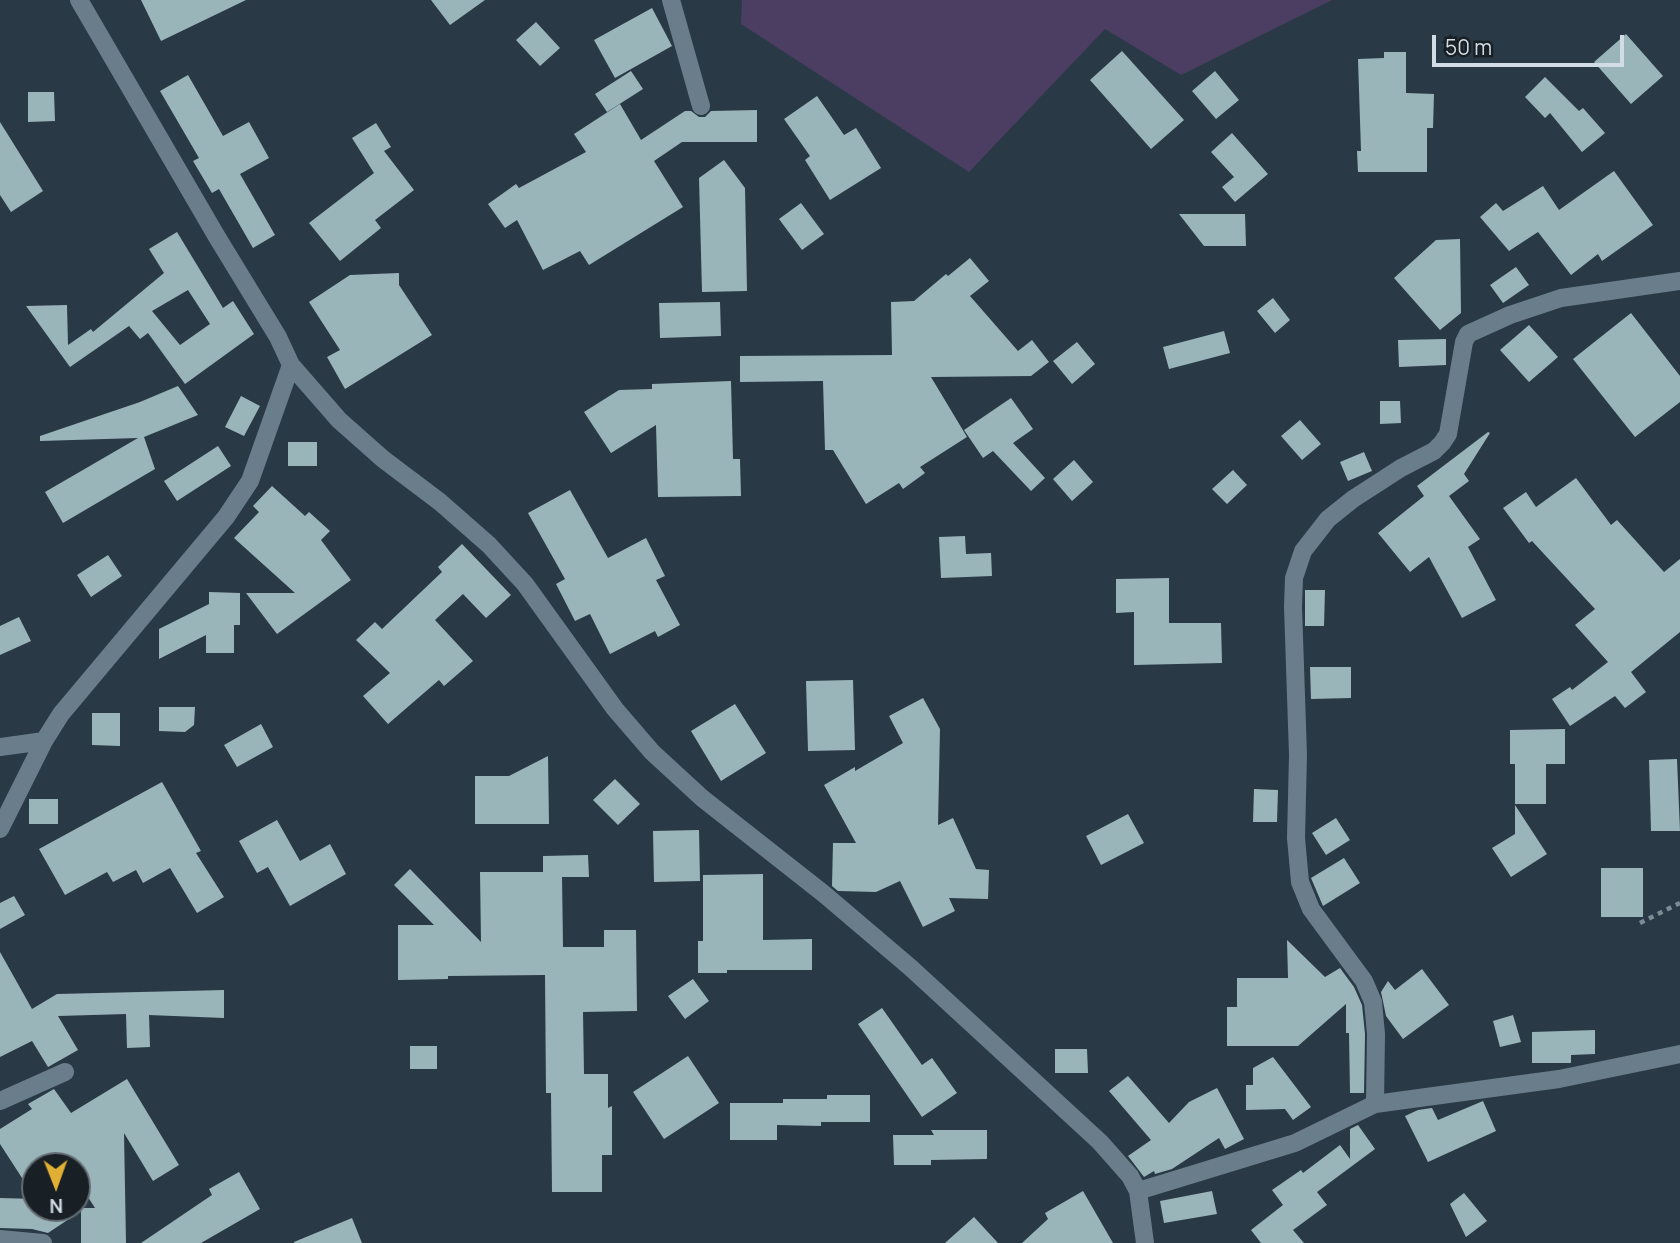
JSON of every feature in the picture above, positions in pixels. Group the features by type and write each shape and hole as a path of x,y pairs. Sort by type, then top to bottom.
{"street":[{"path":"79,0 278,337 291,365 339,420 489,545 525,584 615,709 652,752 702,798 824,894 961,1013 1100,1142 1130,1176 1138,1191 1145,1243"},
{"path":"671,0 701,106"},
{"path":"1375,1104 1376,1034 1373,1002 1364,981 1311,909 1300,882 1296,838 1298,755 1293,607 1294,578 1303,551 1328,519 1353,499 1401,468 1434,451 1442,443 1450,423 1464,342 1468,334 1475,329 1561,298 1680,281"},
{"path":"0,829 44,741 61,714 226,517 250,481 291,365"},
{"path":"0,747 44,741"},
{"path":"1138,1191 1296,1143 1375,1104 1559,1079 1680,1054"},
{"path":"0,1101 65,1072"},
{"path":"0,1239 43,1243"}],"path":[{"path":"1640,923 1680,902"}],"shaded area":[{"path":"742,0 1332,0 1181,75 1105,29 969,172 741,24"}],"building":[{"path":"141,0 246,0 161,41"},
{"path":"431,0 485,0 450,25"},
{"path":"652,8 672,46 615,78 594,40"},
{"path":"536,22 560,48 540,66 516,40"},
{"path":"1626,34 1663,76 1631,104 1594,62"},
{"path":"1122,51 1184,120 1151,149 1090,80"},
{"path":"1384,52 1406,52 1406,93 1434,94 1433,128 1427,128 1427,172 1358,172 1357,151 1361,151 1358,59 1384,58"},
{"path":"631,71 643,89 607,112 595,94"},
{"path":"1215,71 1239,100 1216,119 1192,91"},
{"path":"188,75 223,136 249,122 269,158 240,174 275,235 253,248 219,189 212,193 193,161 199,158 160,91"},
{"path":"1545,77 1579,111 1583,108 1605,133 1582,152 1550,113 1545,118 1525,97"},
{"path":"28,92 54,92 55,121 28,122"},
{"path":"817,96 844,135 856,128 881,168 830,200 805,160 810,156 784,119"},
{"path":"620,104 641,140 685,111 705,117 711,111 757,110 757,142 682,142 654,161 683,207 589,265 580,251 543,270 517,220 505,228 488,204 516,184 519,188 586,152 574,134"},
{"path":"0,122 43,191 11,212 0,195"},
{"path":"376,123 391,147 384,151 414,190 375,220 381,228 340,261 309,223 374,173 352,138"},
{"path":"1232,133 1268,174 1235,202 1222,187 1234,177 1211,152"},
{"path":"724,160 745,188 747,291 702,292 699,178"},
{"path":"1614,171 1653,225 1602,261 1598,254 1571,275 1538,232 1509,251 1480,217 1496,203 1503,211 1543,186 1559,210"},
{"path":"801,203 824,234 802,250 779,219"},
{"path":"1179,214 1245,214 1246,246 1204,246"},
{"path":"177,232 223,308 233,301 254,334 185,384 148,333 140,339 129,326 70,367 26,306 67,305 68,345 91,329 93,332 164,273 149,249","holes":["188,290 210,324 180,345 152,311"]},
{"path":"1460,239 1461,313 1440,330 1394,278 1436,240"},
{"path":"970,258 989,281 970,296 1018,351 1032,340 1049,362 1031,376 931,377 967,437 920,467 925,473 903,489 899,483 866,504 833,450 825,450 823,381 740,382 740,356 892,355 891,302 914,301"},
{"path":"1516,267 1529,285 1503,303 1490,285"},
{"path":"399,273 399,285 432,335 345,389 327,357 340,350 309,302 350,275"},
{"path":"1273,298 1290,320 1275,333 1257,311"},
{"path":"720,302 721,336 660,338 659,303"},
{"path":"1631,313 1680,376 1680,402 1635,437 1573,359"},
{"path":"1529,325 1558,357 1529,382 1500,350"},
{"path":"1224,331 1230,353 1169,369 1163,347"},
{"path":"1446,339 1446,365 1399,367 1398,340"},
{"path":"1077,342 1095,364 1072,384 1053,361"},
{"path":"731,381 733,459 740,459 741,496 658,497 656,425 611,453 584,412 619,390 652,389 652,384"},
{"path":"178,386 198,415 144,437 155,469 63,523 45,492 138,438 40,441 40,436"},
{"path":"241,396 260,406 244,436 225,427"},
{"path":"1011,398 1033,429 1013,443 1045,478 1031,491 993,451 983,458 964,430"},
{"path":"1380,401 1400,401 1401,423 1380,424"},
{"path":"1300,420 1321,444 1302,460 1281,436"},
{"path":"1490,433 1464,474 1469,481 1449,496 1480,539 1468,547 1496,600 1462,618 1429,557 1410,572 1378,533 1424,496 1417,486"},
{"path":"288,442 317,442 317,466 288,466"},
{"path":"218,446 231,466 177,501 164,481"},
{"path":"1364,452 1372,471 1348,481 1340,462"},
{"path":"1074,460 1093,482 1072,501 1053,479"},
{"path":"1233,470 1247,485 1227,504 1212,489"},
{"path":"1576,478 1611,525 1617,520 1664,572 1680,559 1680,632 1631,672 1646,692 1625,708 1615,696 1570,726 1552,699 1570,687 1572,690 1608,662 1575,625 1595,609 1532,541 1529,543 1503,508 1526,492 1536,507"},
{"path":"272,486 305,516 309,512 330,531 321,540 351,580 277,634 246,593 295,593 234,538 259,512 253,506"},
{"path":"570,490 608,558 646,538 665,576 656,580 680,625 658,637 655,631 610,654 590,614 575,621 556,584 565,579 528,513"},
{"path":"965,536 966,554 991,553 992,576 941,578 939,537"},
{"path":"462,544 511,595 486,618 463,594 435,620 473,661 444,686 439,680 388,724 363,696 390,673 356,640 375,622 382,629 442,572 438,567"},
{"path":"108,555 122,576 91,597 77,575"},
{"path":"1169,578 1169,623 1221,623 1222,663 1134,665 1134,612 1116,613 1116,579"},
{"path":"1305,590 1325,590 1324,626 1305,626"},
{"path":"209,592 240,593 240,625 234,625 234,653 206,653 206,635 159,659 159,629 209,604"},
{"path":"19,617 31,641 0,655 0,626"},
{"path":"1310,667 1351,667 1351,698 1311,699"},
{"path":"853,680 855,750 808,751 806,681"},
{"path":"923,698 940,729 938,825 953,818 976,869 989,870 988,899 949,898 955,911 923,927 900,881 876,892 838,891 832,886 833,843 856,843 824,785 855,767 855,771 903,743 889,716"},
{"path":"735,704 766,753 721,781 691,731"},
{"path":"159,707 195,707 194,725 185,732 159,731"},
{"path":"92,713 120,713 120,746 92,745"},
{"path":"261,724 273,747 237,767 224,745"},
{"path":"1565,729 1565,764 1546,764 1546,804 1515,804 1515,764 1510,764 1510,730"},
{"path":"548,756 549,824 475,824 475,776 509,776"},
{"path":"1677,759 1680,831 1651,831 1649,760"},
{"path":"615,779 640,804 618,825 593,800"},
{"path":"162,782 201,851 196,853 224,897 197,913 170,868 143,883 136,870 113,882 107,872 65,895 39,849"},
{"path":"1254,789 1278,790 1277,822 1253,822"},
{"path":"29,799 58,799 58,824 29,824"},
{"path":"1515,805 1547,854 1511,877 1492,848 1515,834"},
{"path":"1128,814 1144,843 1101,865 1086,836"},
{"path":"1336,818 1350,840 1326,855 1312,833"},
{"path":"277,820 300,861 330,844 346,874 290,906 268,867 257,873 239,841"},
{"path":"699,830 700,881 654,882 653,831"},
{"path":"588,855 589,877 562,877 563,947 604,947 604,930 636,930 637,1011 583,1012 584,1074 608,1074 608,1108 612,1106 612,1155 602,1155 602,1192 552,1192 551,1093 546,1093 545,975 448,976 448,979 398,980 398,925 434,925 394,885 410,869 481,942 480,872 543,872 543,856"},
{"path":"1344,858 1360,883 1323,906 1311,878"},
{"path":"1601,868 1643,868 1643,917 1601,917"},
{"path":"763,874 763,940 812,939 812,970 727,970 727,973 698,973 698,941 703,941 703,875"},
{"path":"14,896 25,915 0,929 0,903"},
{"path":"1287,940 1325,977 1340,968 1354,987 1362,1005 1365,1034 1364,1093 1350,1093 1346,1004 1298,1046 1227,1046 1227,1007 1237,1007 1237,978 1288,978"},
{"path":"0,952 32,1009 57,994 224,990 224,1018 149,1015 150,1047 127,1048 126,1014 58,1016 78,1050 48,1067 32,1041 0,1057"},
{"path":"1422,969 1449,1005 1403,1039 1386,1016 1381,992 1388,981 1395,990"},
{"path":"693,979 709,1001 685,1019 668,996"},
{"path":"882,1008 922,1065 932,1058 957,1093 922,1117 858,1024"},
{"path":"1513,1015 1521,1042 1500,1047 1493,1021"},
{"path":"1595,1030 1595,1054 1571,1055 1571,1063 1532,1063 1532,1032"},
{"path":"410,1046 437,1046 437,1069 410,1069"},
{"path":"1055,1049 1087,1049 1088,1073 1055,1073"},
{"path":"688,1056 719,1103 664,1139 633,1092"},
{"path":"1273,1057 1311,1107 1293,1120 1285,1109 1246,1110 1246,1085 1253,1085 1253,1068"},
{"path":"1128,1076 1169,1123 1189,1102 1217,1088 1244,1139 1225,1149 1219,1138 1172,1169 1155,1174 1154,1171 1144,1177 1128,1156 1151,1140 1109,1091"},
{"path":"127,1079 179,1165 153,1181 124,1133 126,1243 81,1243 81,1222 91,1222 91,1208 95,1208 91,1202 91,1152 21,1152 21,1176 0,1144 0,1129 32,1109 28,1104 54,1089 71,1113"},
{"path":"827,1095 870,1095 870,1122 821,1122 821,1126 777,1125 777,1140 730,1140 730,1103 783,1103 783,1099 827,1099"},
{"path":"1483,1101 1496,1131 1428,1162 1405,1116 1432,1108 1438,1120"},
{"path":"1358,1125 1375,1149 1317,1192 1327,1205 1293,1230 1304,1243 1261,1243 1251,1230 1283,1205 1272,1190 1301,1170 1303,1173 1340,1145 1350,1159 1350,1129"},
{"path":"931,1130 987,1130 987,1159 931,1160 931,1165 894,1165 893,1135 934,1135"},
{"path":"239,1172 260,1209 201,1243 141,1243 212,1195 209,1189"},
{"path":"1083,1191 1113,1243 1022,1243 1048,1219 1045,1213"},
{"path":"1212,1191 1217,1214 1164,1223 1160,1201"},
{"path":"1464,1193 1487,1221 1466,1237 1450,1204"},
{"path":"0,1198 21,1199 21,1222 64,1222 48,1233 32,1229 0,1228"},
{"path":"974,1217 998,1243 945,1243"},
{"path":"352,1218 362,1243 294,1243 294,1242"}]}
